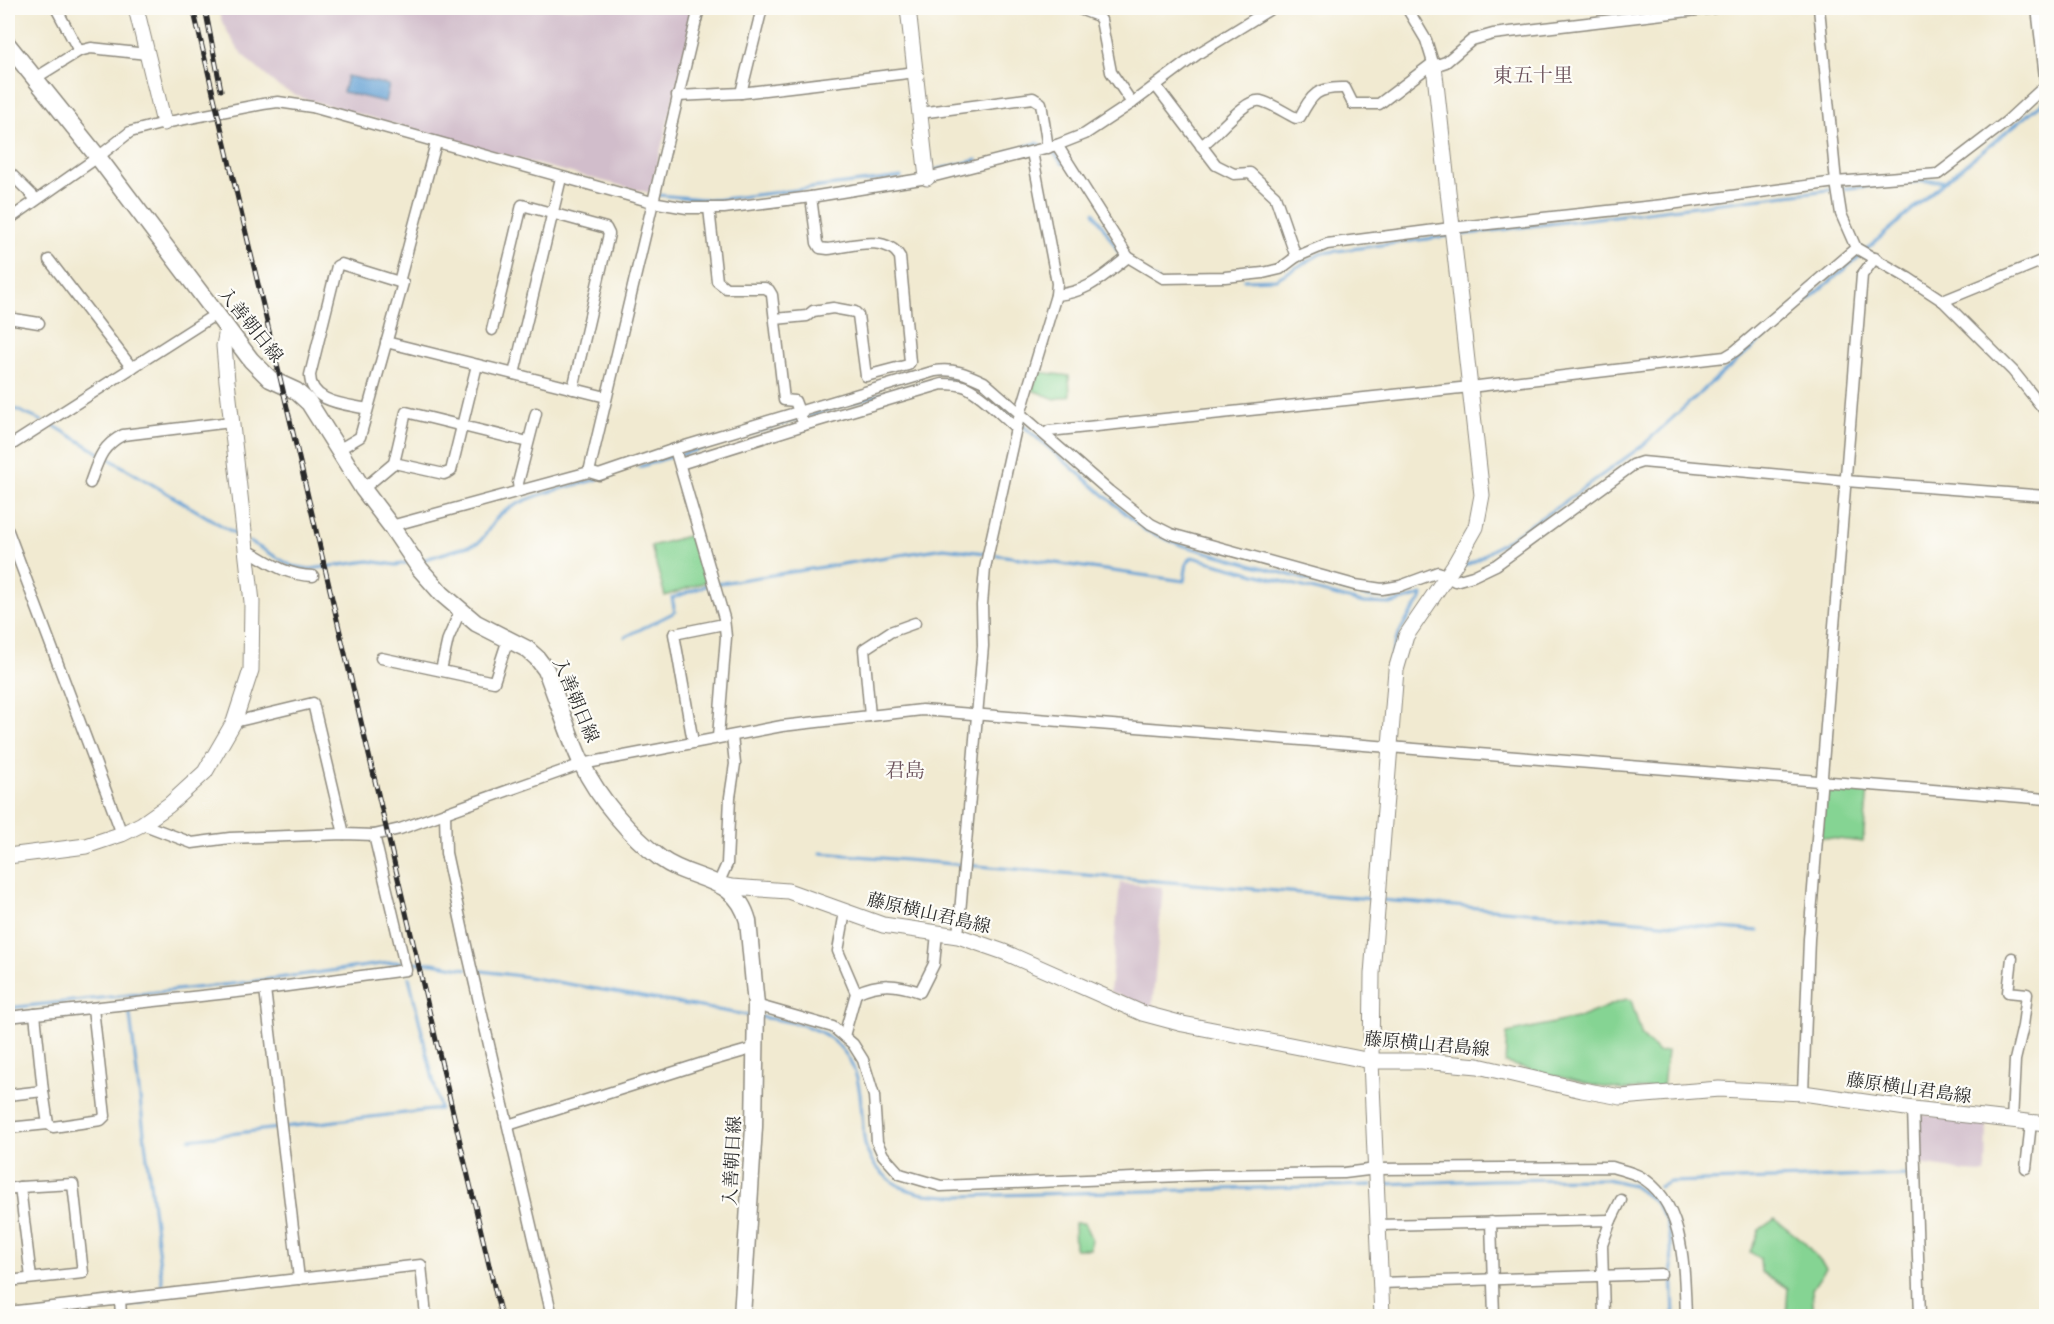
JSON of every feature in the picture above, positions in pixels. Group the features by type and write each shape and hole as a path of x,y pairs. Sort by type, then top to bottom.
{"main road":[{"name":"入善朝日線","path":"8,45 98,157 251,360 270,379 296,391 309,403 363,489 420,570 460,612 476,623 527,649 537,658 546,670 582,764 597,789 632,834 670,865 730,890 745,908 756,1005 756,1027 754,1127 742,1317"}],"street":[{"path":"56,8 79,51"},
{"path":"136,8 164,123"},
{"path":"589,472 699,8 705,8"},
{"path":"741,93 762,8"},
{"path":"908,8 927,178"},
{"path":"1077,8 1098,16 1101,20 1111,72 1132,104"},
{"path":"8,220 130,132 164,123 278,102 312,107 561,178 652,202 687,208 724,208 811,197 927,178 1032,152 1085,134 1156,87 1199,52 1272,8"},
{"path":"1382,1317 1371,1061 1372,974 1396,670 1406,636 1476,527 1482,495 1433,65 1426,40 1407,8"},
{"path":"1201,146 1211,140 1246,105 1256,101 1264,102 1296,118 1300,117 1310,99 1318,91 1334,88 1345,88 1353,104 1379,104 1433,65 1446,62 1472,40 1493,34 1714,8"},
{"path":"1819,8 1836,182 1841,214 1856,248 1943,301 2013,371 2046,412"},
{"path":"920,113 1033,98 1041,103 1053,146 1128,257 1164,278 1263,273 1280,269 1296,257 1327,244 1663,205 1836,182 1938,174 2006,122 2046,86 2037,8"},
{"path":"34,79 79,51 92,48 147,54"},
{"path":"677,96 741,93 916,72"},
{"path":"1156,87 1216,165 1234,174 1250,173 1275,196 1296,257"},
{"path":"399,282 436,143"},
{"path":"958,936 983,646 982,605 985,568 1016,428 1056,295 1057,283 1032,152"},
{"path":"8,171 36,199"},
{"path":"514,374 561,178"},
{"path":"774,319 807,315 813,311 833,308 855,312 858,315 866,376 908,365 910,362 900,257 896,250 881,243 820,248 817,243 811,197"},
{"path":"492,330 522,205 606,228 609,234 573,389"},
{"path":"709,208 717,281 726,288 769,290 784,400 795,401 804,425"},
{"path":"1046,434 1049,431 1470,387 1725,357 1856,248"},
{"path":"1056,295 1089,287 1128,257"},
{"path":"1803,1093 1809,939 1862,274 1875,258"},
{"path":"1943,301 2046,259"},
{"path":"49,260 132,368"},
{"path":"338,450 360,438 403,283 341,264 337,266 334,277 310,383 322,397 367,409"},
{"path":"8,447 216,314"},
{"path":"8,318 39,323"},
{"path":"8,856 86,846 122,834 142,824 169,805 205,772 234,722 250,669 252,602 224,346 227,330"},
{"path":"386,342 606,397"},
{"path":"394,463 444,474 451,471 477,365"},
{"path":"391,526 589,472 599,475 800,411 935,371 949,369 966,373 984,382 1109,491 1151,524 1171,534 1356,585 1382,589 1400,586 1438,572 1455,581 1473,576 1496,565 1633,465 1642,462 1846,481 2046,496"},
{"path":"680,464 942,384 966,387 1016,428"},
{"path":"363,489 394,463 406,412 528,442"},
{"path":"519,492 518,483 536,413"},
{"path":"90,483 104,450 111,441 123,435 231,422"},
{"path":"675,449 726,637 718,737"},
{"path":"8,531 122,834"},
{"path":"246,549 284,571 296,575 313,576"},
{"path":"441,670 448,639 460,612"},
{"path":"870,716 864,649 890,632 915,623"},
{"path":"693,742 674,634 724,624"},
{"path":"381,658 494,682 508,639"},
{"path":"234,722 314,703 344,834"},
{"path":"142,824 192,843 230,838 374,835 400,829 582,764 782,726 922,710 2046,799"},
{"path":"718,884 727,864 730,797 735,764 732,736"},
{"path":"445,813 446,853 552,1317"},
{"path":"8,1017 266,989 406,970 374,835"},
{"name":"藤原横山君島線","path":"718,884 788,891 883,925 958,936 1004,952 1142,1013 1183,1024 1371,1061 1422,1061 1478,1066 1621,1097 1719,1089 1803,1093 1913,1109 2039,1123"},
{"path":"844,1036 856,993 838,951 846,912"},
{"path":"856,993 870,986 899,985 920,992 934,964 937,933"},
{"path":"2012,958 2008,992 2027,994 2024,1026 2015,1060 2012,1121"},
{"path":"266,989 299,1279"},
{"path":"756,1005 833,1027 853,1044 863,1060 874,1096 877,1142 883,1155 900,1174 941,1186 1204,1175 1344,1173 1376,1169 1612,1167 1640,1177 1663,1197 1674,1219 1684,1255 1686,1317"},
{"path":"8,1128 48,1124 53,1126 101,1120 105,1116 93,1008"},
{"path":"35,1014 48,1124"},
{"path":"508,1125 755,1048"},
{"path":"8,1095 43,1091"},
{"path":"1913,1109 1920,1317"},
{"path":"2026,1168 2039,1123"},
{"path":"8,1189 73,1184 83,1273 8,1281"},
{"path":"20,1187 31,1278"},
{"path":"1604,1317 1602,1245 1621,1200"},
{"path":"1378,1225 1611,1220"},
{"path":"1491,1221 1494,1317"},
{"path":"8,1312 421,1265 426,1317"},
{"path":"1380,1283 1603,1274 1661,1274"},
{"path":"120,1299 121,1317"}],"shaded area":[{"path":"217,8 696,8 650,193 536,164 302,98 279,87 249,61 238,49 223,24"},
{"path":"1120,883 1163,887 1152,1008 1110,992"},
{"path":"1919,1114 1987,1123 1986,1173 1964,1172 1919,1164"}],"green space":[{"path":"1039,372 1069,376 1070,396 1055,399 1032,390"},
{"path":"695,534 708,581 665,596 651,546"},
{"path":"1825,788 1868,790 1863,842 1821,837"},
{"path":"1626,999 1631,1000 1642,1036 1658,1052 1667,1051 1663,1087 1623,1090 1596,1086 1505,1063 1507,1033 1581,1017"},
{"path":"1775,1219 1804,1242 1826,1268 1812,1289 1814,1316 1786,1316 1788,1288 1761,1272 1760,1258 1750,1252 1759,1230"},
{"path":"1074,1223 1084,1223 1091,1238 1090,1249 1075,1249"}],"water":[{"path":"347,76 389,85 385,102 343,92"}],"waterway":[{"path":"1866,250 1945,181 2046,100"},
{"path":"1007,152 1037,143 1040,145"},
{"path":"1052,151 1063,164"},
{"path":"931,171 977,160"},
{"path":"658,195 715,200 901,177"},
{"path":"1458,235 1828,190 1944,181"},
{"path":"1094,212 1122,257"},
{"path":"1244,280 1276,279 1322,253 1449,236"},
{"path":"1458,569 1475,561 1562,504 1642,446 1712,382 1861,255"},
{"path":"1127,262 1157,280"},
{"path":"1172,282 1204,282"},
{"path":"942,380 953,379 974,385 992,397 1016,420"},
{"path":"680,455 894,390 933,382"},
{"path":"8,406 42,421"},
{"path":"51,424 239,536"},
{"path":"1021,424 1145,530 1181,545 1369,597 1396,597 1438,578"},
{"path":"639,467 673,456"},
{"path":"422,560 478,543 498,517 523,501 598,479"},
{"path":"250,542 292,566 310,569 369,561 396,565 410,562"},
{"path":"625,637 675,612 672,598 708,585 944,548 985,553"},
{"path":"991,554 1184,581 1187,563 1192,557 1363,603 1390,604 1422,595 1398,636 1391,661"},
{"path":"821,853 1372,899"},
{"path":"1381,900 1758,931"},
{"path":"8,1008 241,983 396,962 433,963 467,969"},
{"path":"474,970 528,977 752,1016"},
{"path":"284,1127 440,1109 409,977"},
{"path":"129,1007 163,1291"},
{"path":"761,1017 812,1028 838,1045 847,1056 857,1079 865,1144 871,1159 889,1180 918,1193 961,1196 1372,1185"},
{"path":"190,1139 278,1128"},
{"path":"1659,1187 1670,1182 1910,1175"},
{"path":"1382,1184 1607,1179 1632,1185 1654,1201 1666,1220 1671,1245 1674,1316"},
{"path":"37,1316 147,1303"}],"railway":[{"path":"193,8 501,1316"},
{"path":"205,8 221,90"}],"district":[{"name":"東五十里","path":"1533,75"},
{"name":"君島","path":"905,770"}]}
